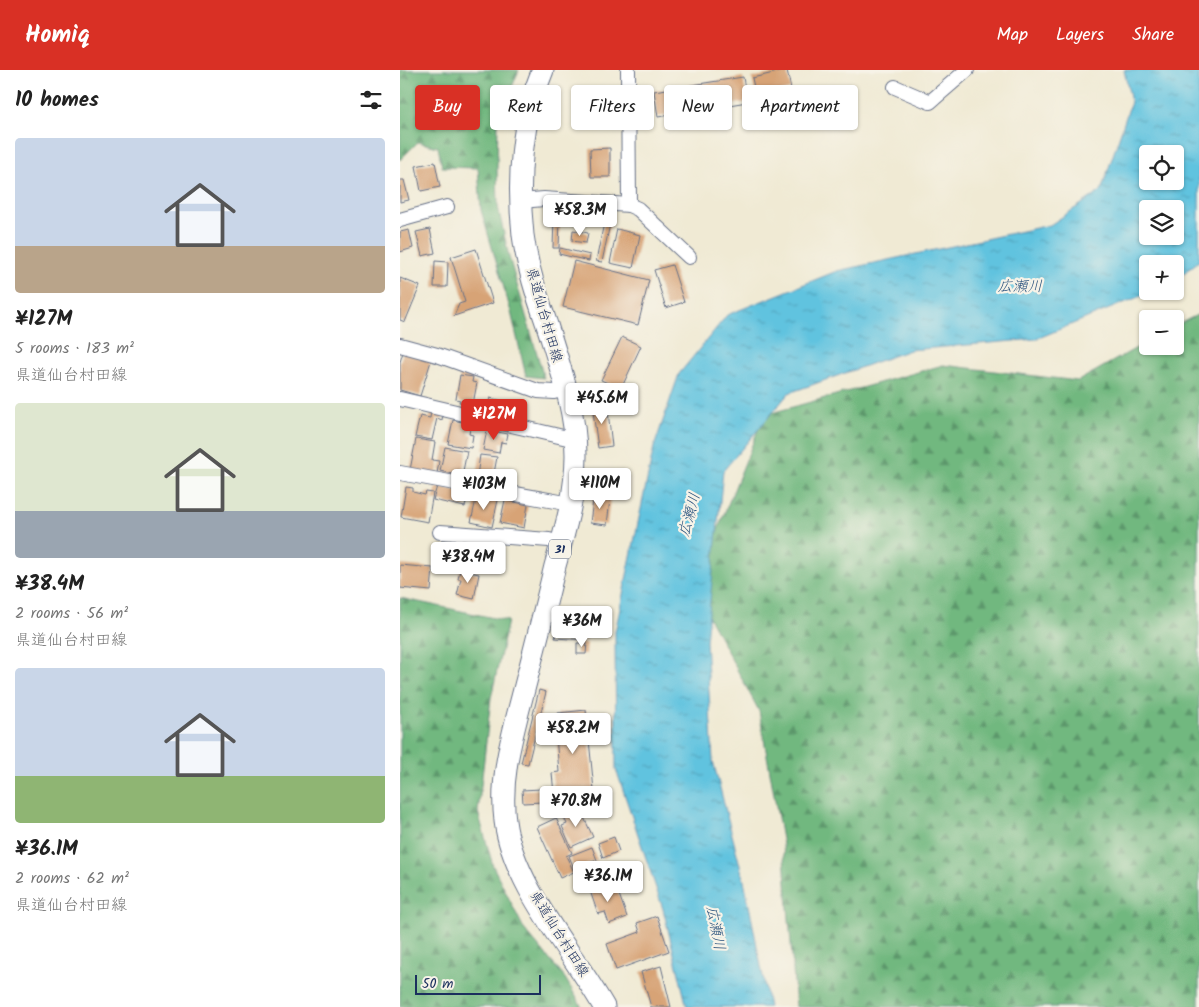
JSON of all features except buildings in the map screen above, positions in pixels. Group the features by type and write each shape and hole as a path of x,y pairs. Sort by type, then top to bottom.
{"main road":[{"name":"県道仙台村田線","path":"544,70 530,105 523,145 523,235 530,272 566,389 576,440 575,474 562,543 506,757 503,805 509,843 521,874 604,1007"}],"street":[{"path":"628,70 628,205"},
{"path":"895,88 930,102 967,70"},
{"path":"522,201 544,199 628,205 638,209 689,257"},
{"path":"400,220 447,207"},
{"path":"400,345 437,354 538,391 554,392 566,389"},
{"path":"400,399 576,440"},
{"path":"400,473 570,504"},
{"path":"440,532 549,540 562,543"}],"green space":[{"path":"400,70 519,70 513,85 490,85 490,130 498,130 498,207 509,257 544,378 526,376 511,312 481,210 478,168 442,167 438,147 418,142 400,160"},
{"path":"1199,314 1199,1007 796,1007 783,845 759,711 694,589 764,415 943,365 1078,381 1139,347 1139,355 1184,355 1184,322"},
{"path":"400,598 508,621 491,698 478,812 493,866 524,929 565,978 582,1007 400,1007"}],"water":[{"name":"広瀬川","path":"1124,70 1199,70 1199,261 1184,273 1184,255 1139,255 1139,297 1036,339 910,350 789,393 723,471 706,641 713,761 745,885 769,1007 687,1007 663,909 616,769 615,632 654,447 679,374 727,315 837,271 1050,225 1101,191 1131,102"}]}
